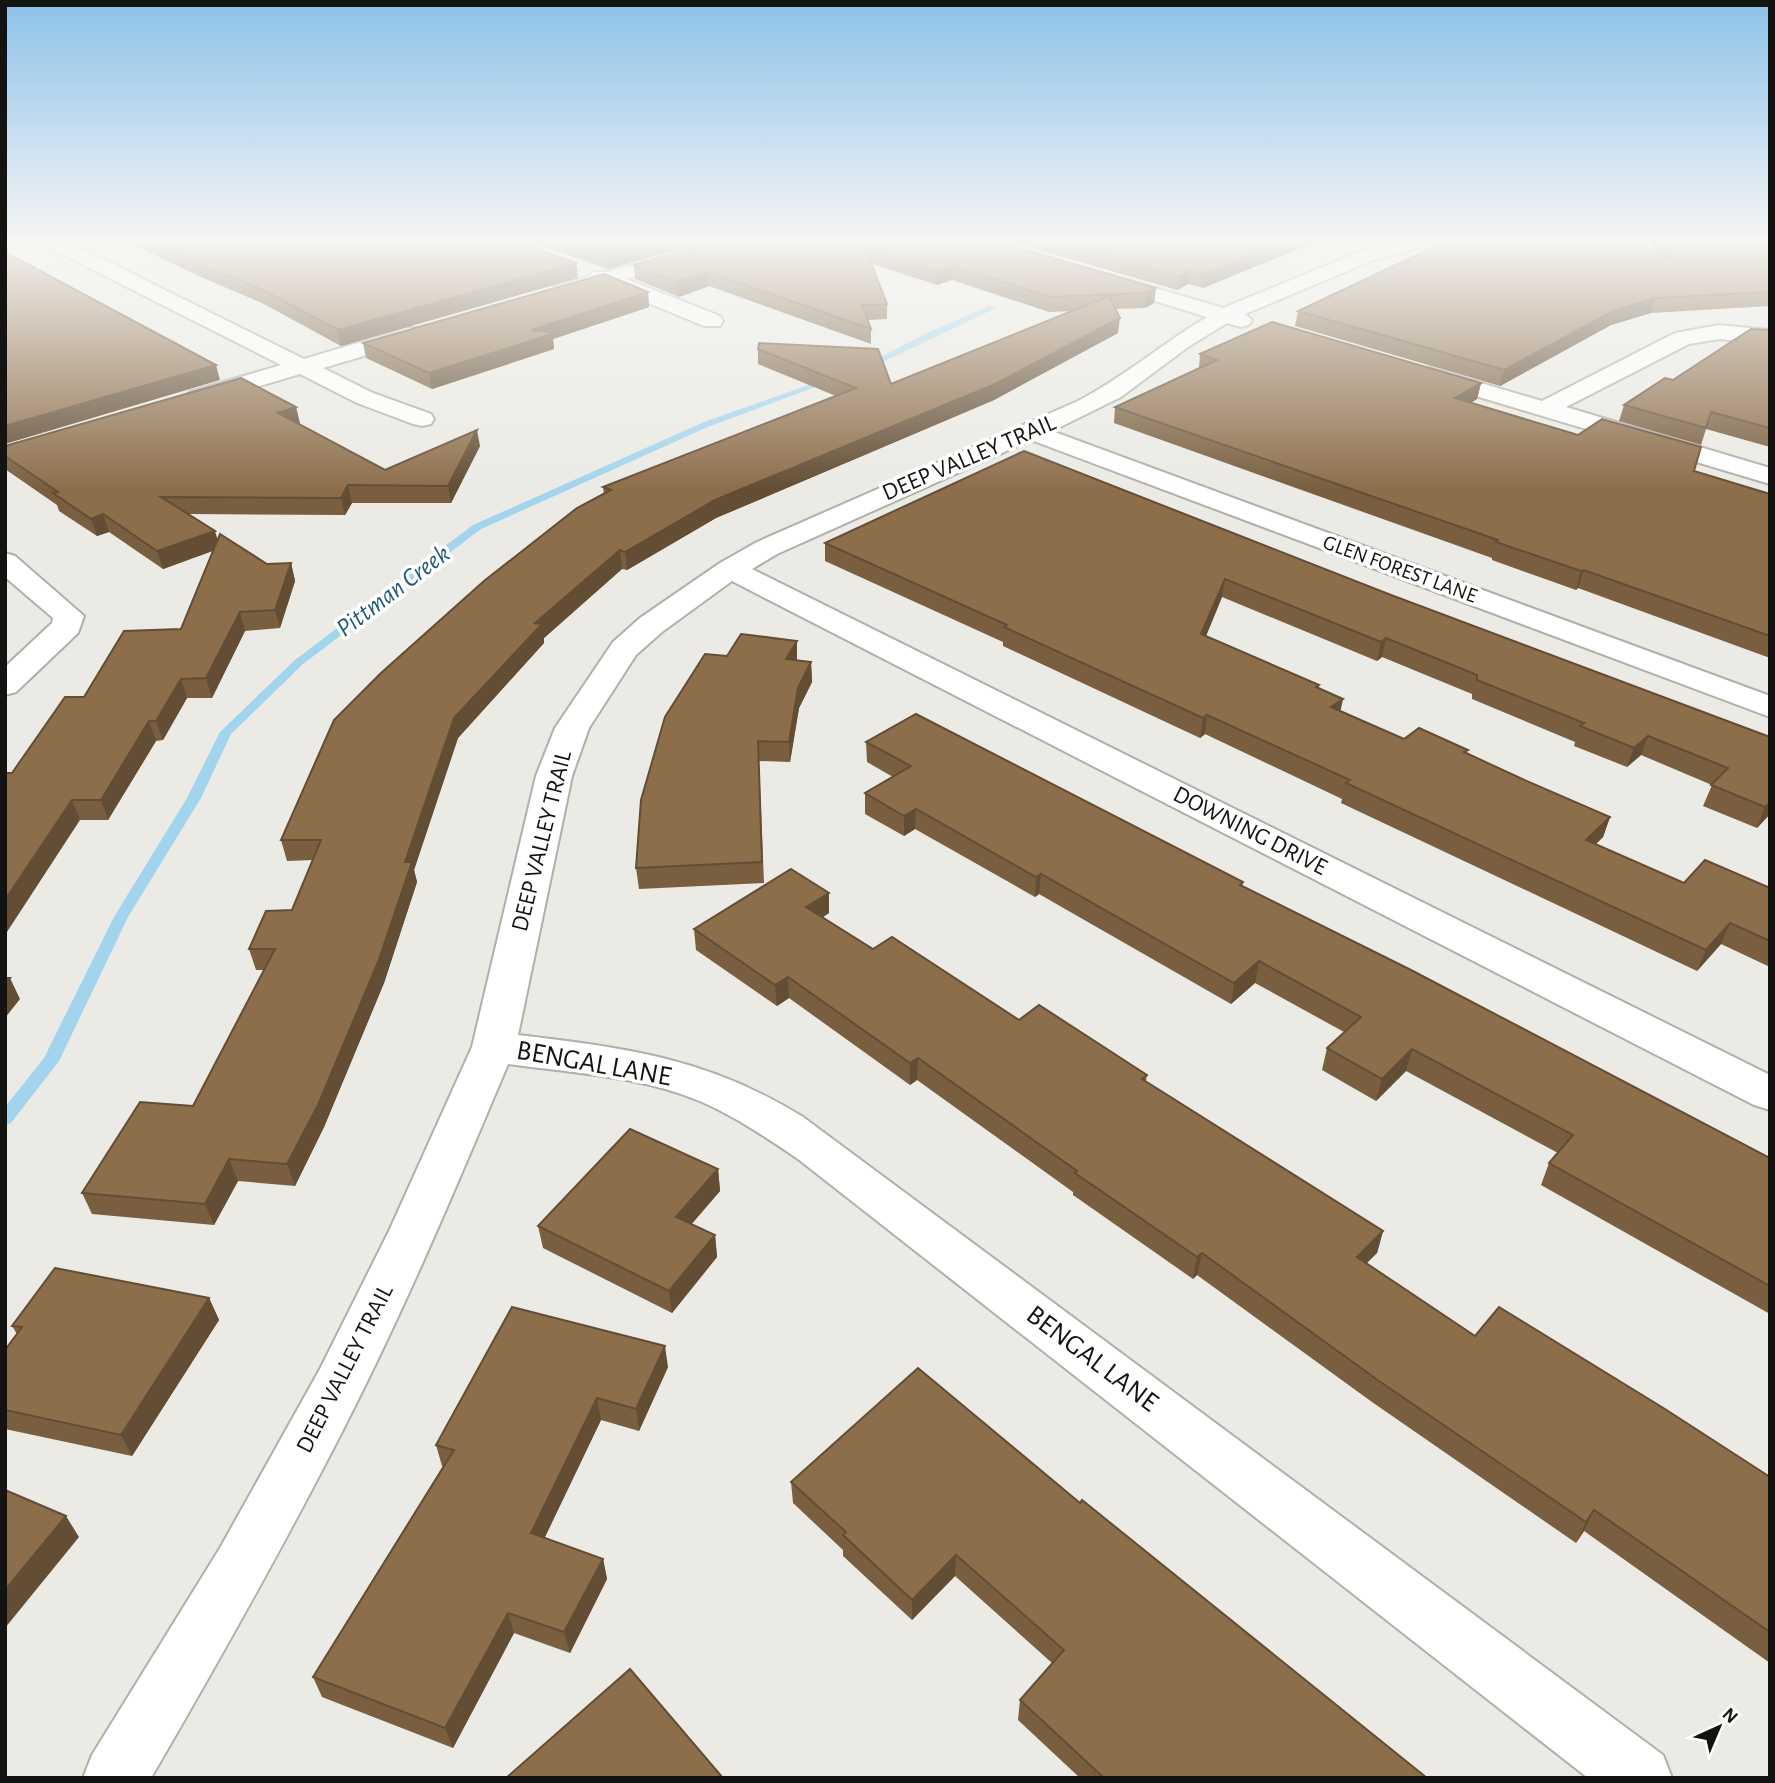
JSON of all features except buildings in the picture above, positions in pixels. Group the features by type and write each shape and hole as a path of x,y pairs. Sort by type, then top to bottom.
{"street":[{"path":"215,322 365,398 422,419"},
{"name":"DEEP VALLEY TRAIL","path":"115,1778 241,1568 339,1385 413,1231 494,1047 554,776 572,728 624,649 651,625 730,569 816,524 1114,392 1180,342 1213,322"},
{"path":"1249,322 1265,327"},
{"path":"184,402 432,328"},
{"path":"1545,408 1683,338 1718,332 1770,337"},
{"path":"1412,369 1770,476"},
{"name":"GLEN FOREST LANE","path":"1029,431 1770,707"},
{"path":"5,562 69,615 67,626 5,685"},
{"name":"DOWNING DRIVE","path":"730,569 1770,1094"},
{"name":"BENGAL LANE","path":"494,1047 626,1066 701,1084 762,1113 825,1155 1640,1778"}],"waterway":[{"name":"Pittman Creek","path":"867,366 959,322"},
{"name":"Pittman Creek","path":"5,1119 51,1061 121,917 194,798 226,732 299,662 477,527 707,424 831,380"}]}
